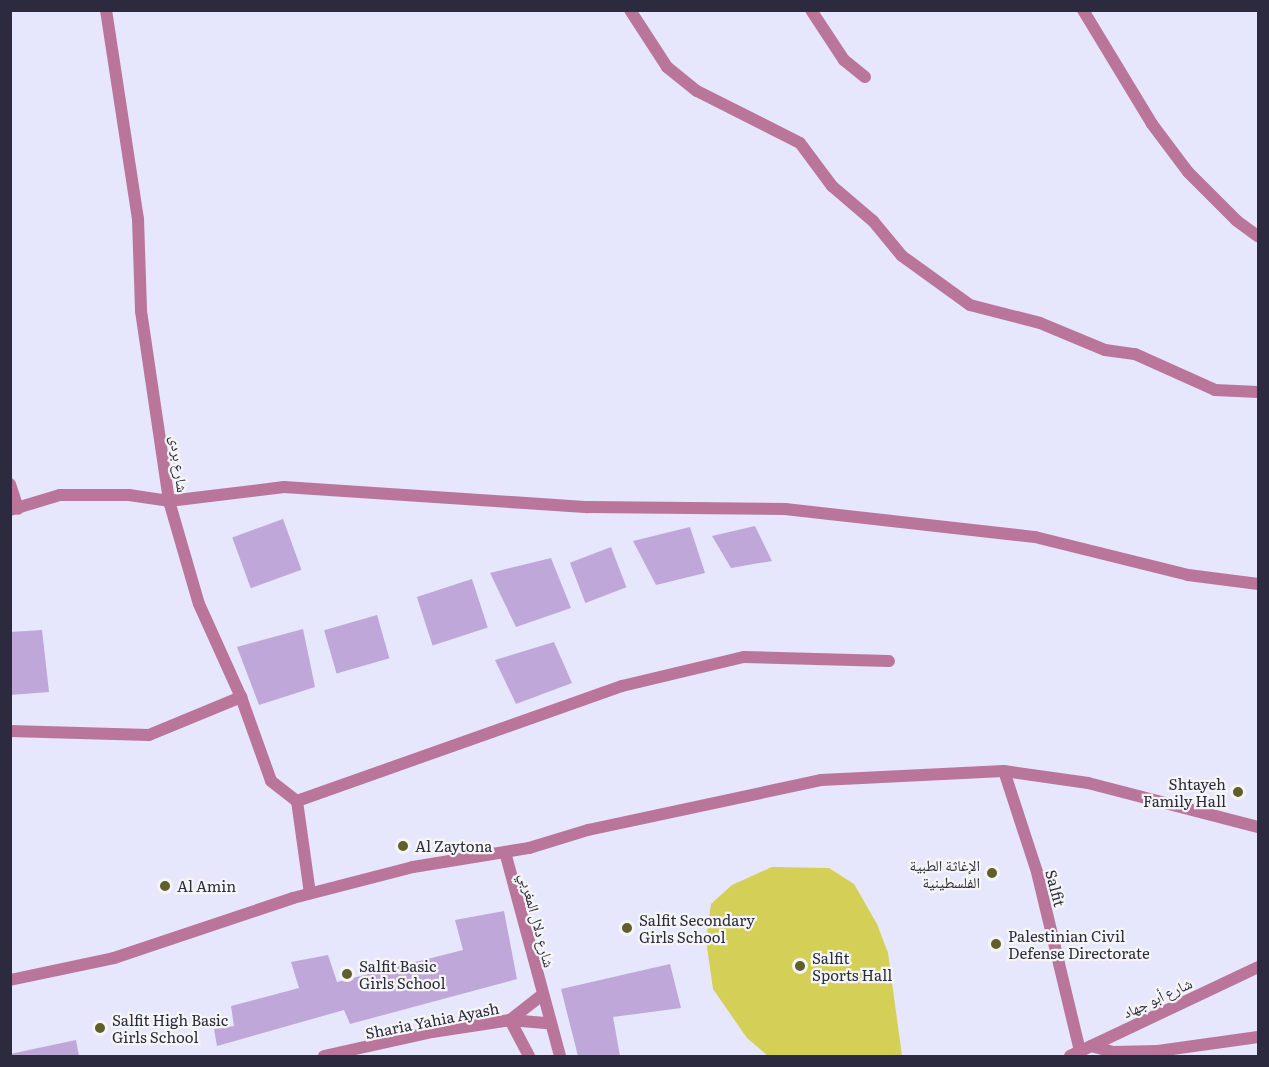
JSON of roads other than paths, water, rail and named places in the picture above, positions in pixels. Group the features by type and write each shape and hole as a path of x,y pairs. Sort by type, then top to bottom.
{"street":[{"name":"شارع بردى","path":"106,10 138,219 141,310 169,501 199,604 241,697 271,781 297,801"},
{"path":"630,10 667,67 697,91 800,143 832,186 873,221 903,256 970,305 1040,323 1105,350 1135,354 1215,390 1258,392"},
{"path":"811,10 844,60 865,78"},
{"path":"1083,10 1152,124 1188,172 1237,221 1258,236"},
{"path":"10,484 14,509 60,495 129,495 169,501 284,487 588,507 785,509 917,526 1035,537 1188,575 1258,584"},
{"path":"310,893 297,801 622,686 733,660 889,661"},
{"path":"10,731 149,735 241,697"},
{"path":"10,980 114,958 310,893 413,867 505,852 698,804 820,780 1004,771 1088,783 1258,827"},
{"name":"Salfit","path":"1004,771 1037,872 1080,1051"},
{"name":"شارع دلال المغربي","path":"505,852 548,1023"},
{"name":"شارع أبو جهاد","path":"1080,1051 1258,967"},
{"path":"529,1056 510,1020 541,996"},
{"name":"Sharia Yahia Ayash","path":"324,1056 432,1032 510,1020 548,1023"},
{"path":"548,1023 560,1056"},
{"path":"1080,1051 1158,1051 1258,1037"}],"place":[{"name":"Shtayeh Family Hall","path":"1238,792"},
{"name":"Al Zaytona","path":"403,846"},
{"name":"الإغاثة الطبية الفلسطينية","path":"992,873"},
{"name":"Al Amin","path":"165,886"},
{"name":"Salfit Secondary Girls School","path":"627,928"},
{"name":"Palestinian Civil Defense Directorate","path":"996,944"},
{"name":"Salfit Sports Hall","path":"800,966"},
{"name":"Salfit Basic Girls School","path":"347,974"},
{"name":"Salfit High Basic Girls School","path":"100,1028"}]}
